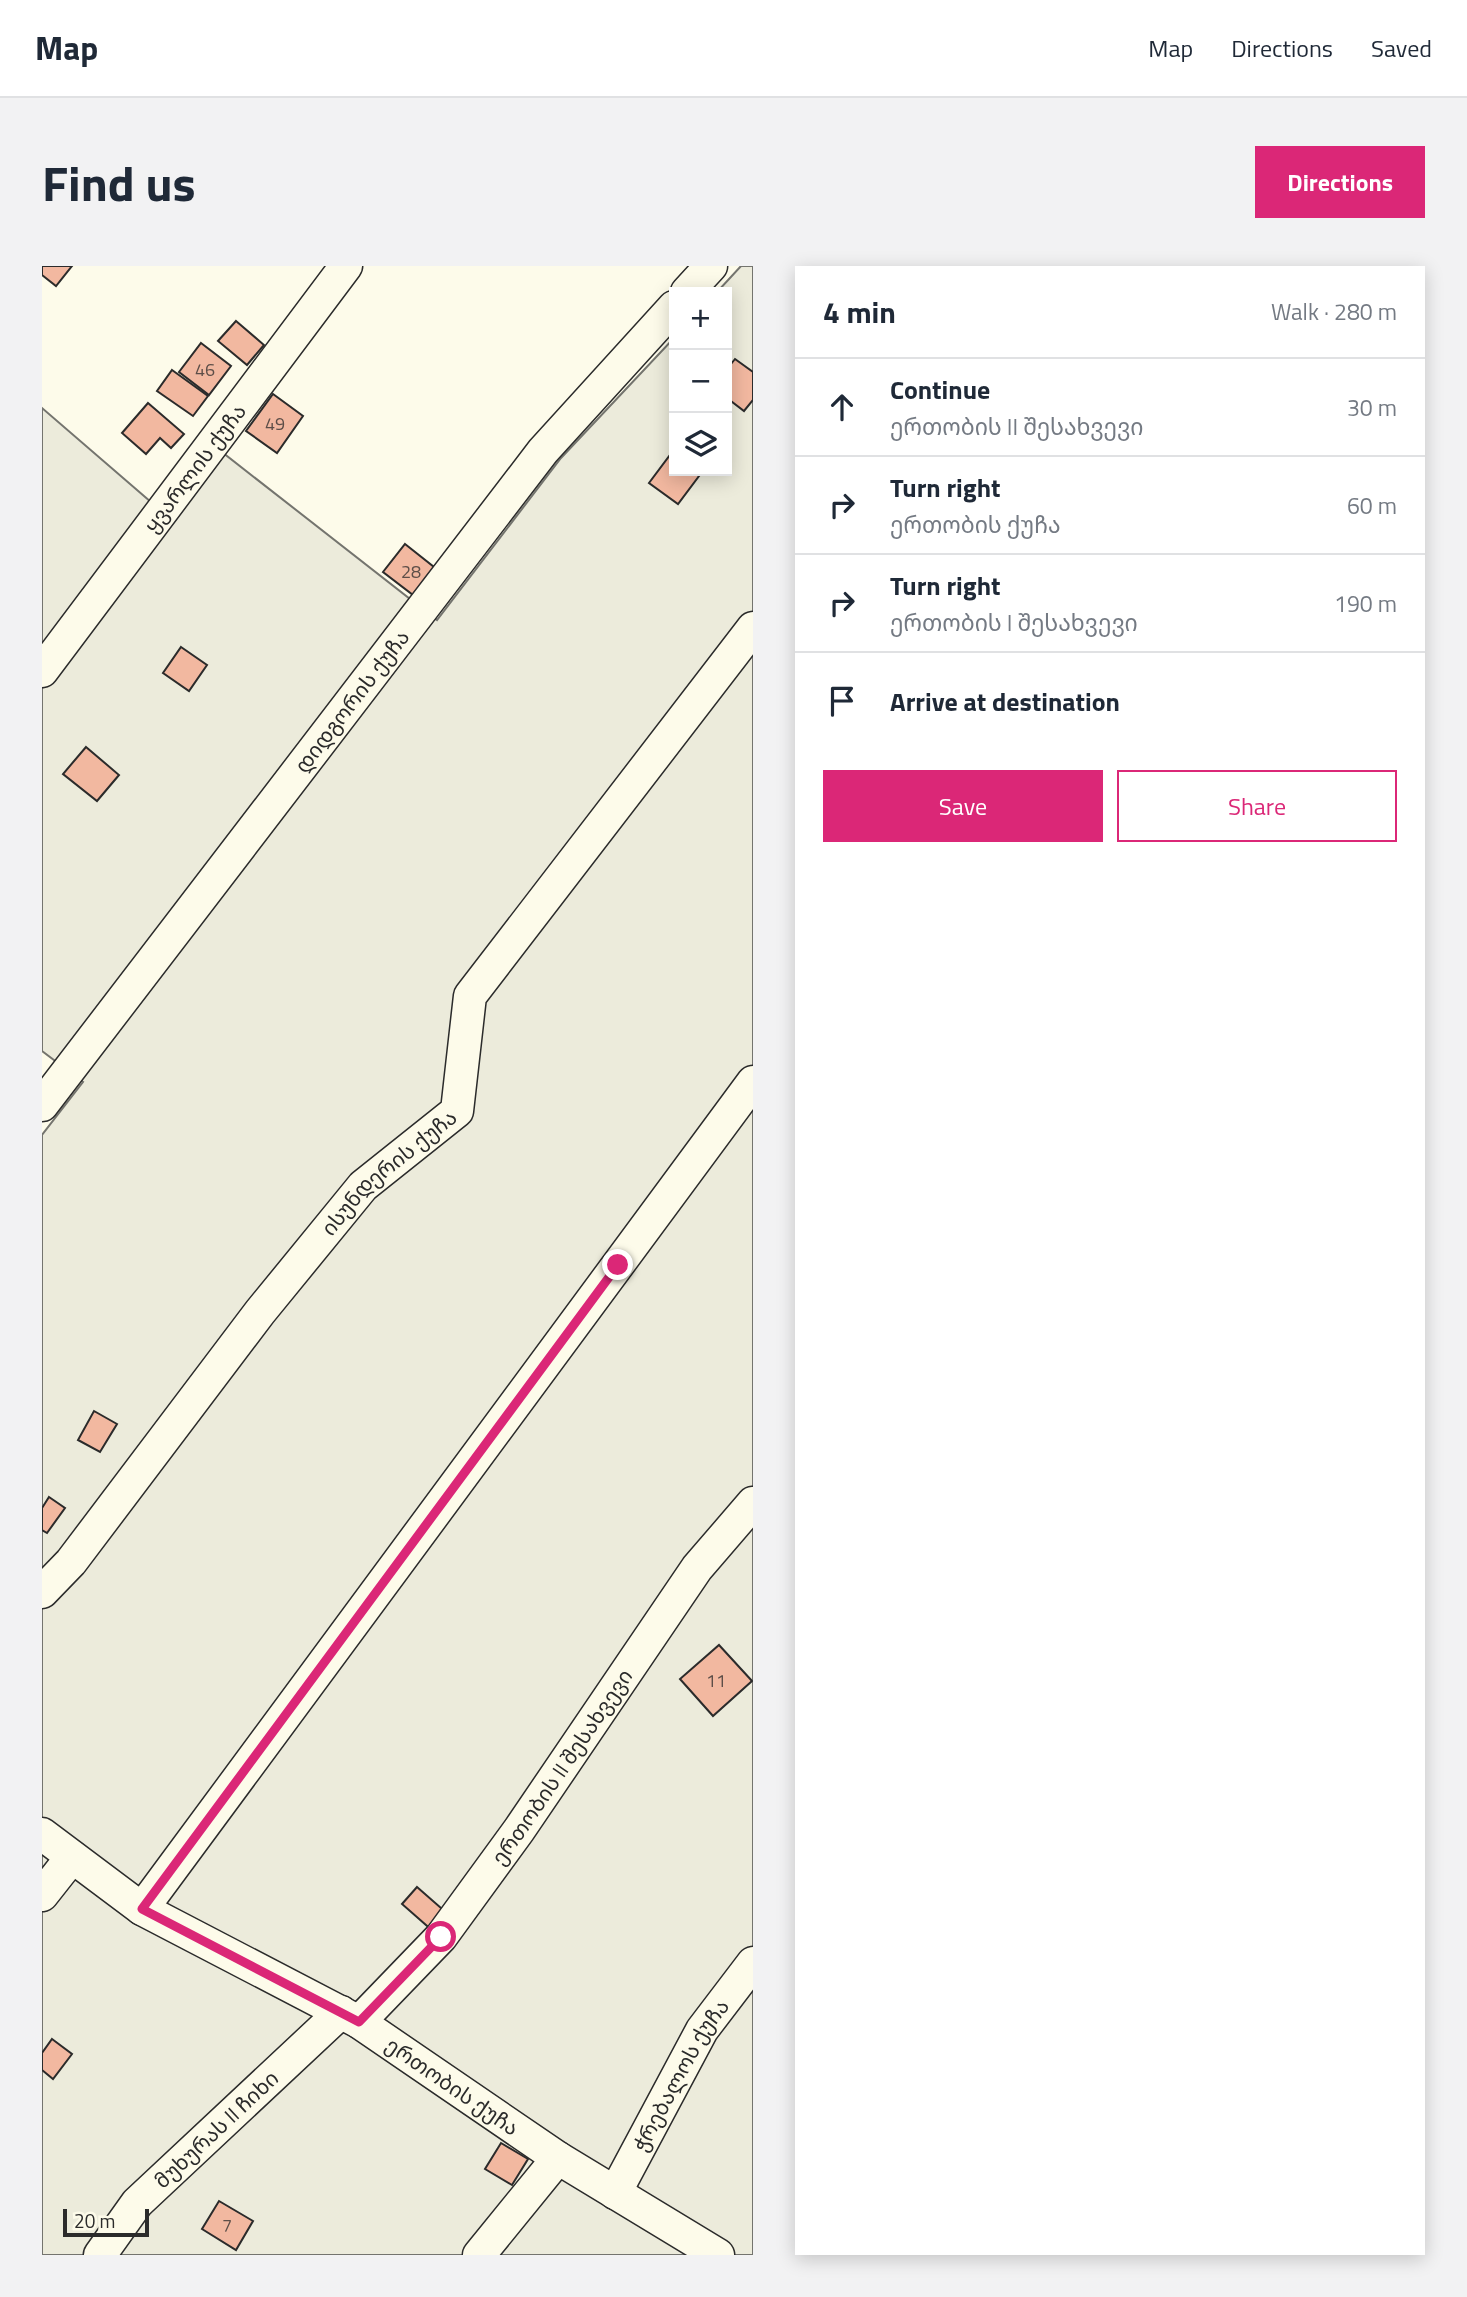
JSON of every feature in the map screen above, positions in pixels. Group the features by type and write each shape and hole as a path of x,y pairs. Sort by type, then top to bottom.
{"street":[{"name":"ყვარლის ქუჩა","path":"42,671 346,266"},
{"path":"692,287 711,266"},
{"name":"დიდგორის ქუჩა","path":"42,1105 543,452 669,313"},
{"name":"ისუნდერის ქუჩა","path":"42,1592 71,1562 260,1312 363,1186 457,1111 471,996 753,628"},
{"path":"142,1909 753,1083"},
{"name":"ერთობის II შესახვევი","path":"350,2017 441,1937 519,1830 697,1568 753,1503"},
{"name":"ერთობის ქუჩა","path":"42,1835 142,1909 350,2017 558,2158 718,2255"},
{"path":"42,1895 72,1857"},
{"name":"ჭრებალოს ქუჩა","path":"615,2193 702,2030 753,1963"},
{"name":"მუხურას II ჩიხი","path":"100,2255 137,2203 350,2017"},
{"path":"479,2255 558,2158"}],"shaded area":[{"path":"741,266 753,266 753,2255 42,2255 42,1135 83,1082 42,1051 42,408 166,515 218,449 437,620 561,458 669,343 669,476 732,476 732,287 722,287"}],"building":[{"path":"42,266 72,266 56,286 42,275"},
{"path":"236,321 264,345 247,365 218,341"},
{"path":"201,343 231,366 209,395 179,372"},
{"path":"735,359 753,372 753,400 744,411 732,402 732,363"},
{"path":"172,370 208,396 193,416 157,391"},
{"path":"273,394 303,416 277,453 246,431"},
{"path":"148,403 184,434 171,448 160,438 146,454 122,433"},
{"path":"669,456 669,476 699,476 678,504 649,483"},
{"path":"405,544 439,571 417,598 383,572"},
{"path":"181,647 207,665 189,691 163,673"},
{"path":"86,747 119,775 97,801 63,774"},
{"path":"94,1411 117,1424 100,1452 78,1440"},
{"path":"49,1497 65,1508 47,1533 42,1530 42,1508"},
{"path":"719,1645 752,1681 713,1716 680,1679"},
{"path":"417,1887 449,1915 434,1932 402,1904"},
{"path":"52,2039 72,2054 53,2079 42,2070 42,2053"},
{"path":"501,2143 528,2159 512,2185 485,2169"},
{"path":"219,2201 253,2221 236,2250 202,2229"}],"route":[{"path":"441,1937 359,2022 142,1909 618,1265"}]}
